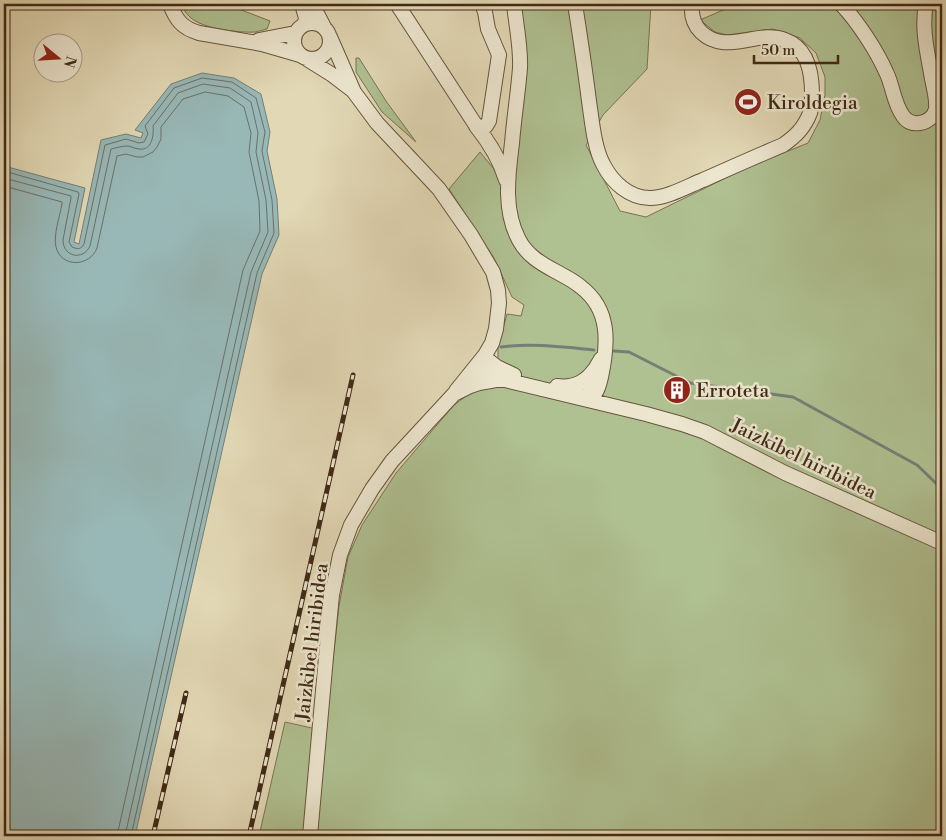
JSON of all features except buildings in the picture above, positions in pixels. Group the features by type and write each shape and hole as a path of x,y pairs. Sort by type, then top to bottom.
{"street":[{"path":"170,4 174,15 180,23 189,30 199,33 249,41 313,59 319,58 324,54 330,44 327,32 315,23 272,39 249,41"},
{"path":"302,4 306,18 293,39 296,51 332,74 354,92"},
{"path":"312,4 354,92 377,123 439,189 471,234 490,266 498,290 499,311 496,329 492,343 483,358 454,394"},
{"path":"397,4 480,127 495,154 507,186 512,220 518,239 537,261 575,282 590,295 600,311 604,321 606,336 605,352 598,372 604,389 602,400"},
{"path":"480,127 486,126 489,121 499,55 488,30 482,4"},
{"path":"507,186 520,59 514,4"},
{"path":"575,4 592,117 598,150 603,165 624,190 632,195 650,198 680,190 783,145 798,134 810,112 812,102 811,73 803,52 787,40 779,38 766,37 729,43 716,42 705,36 698,29 691,14 692,4"},
{"path":"841,4 851,14 876,53 887,74 903,117 916,124 931,118 936,111 936,98 924,23 926,4"},
{"path":"483,358 512,374 558,390 602,400"},
{"name":"Jaizkibel hiribidea","path":"483,358 480,364 485,373 505,380 558,390"},
{"path":"558,390 579,384 598,372"},
{"path":"598,372 592,374 590,384 602,400"},
{"name":"Jaizkibel hiribidea","path":"310,836 332,595 340,555 346,539 362,505 382,474 405,446 454,394 479,383 505,380"},
{"name":"Jaizkibel hiribidea","path":"602,400 705,432 785,473 942,543"}],"green space":[{"path":"181,4 226,4 270,21 267,29 256,32 221,29 203,25 196,21 187,14"},
{"path":"514,4 651,4 647,69 603,115 586,145 620,211 646,217 744,169 808,143 820,120 825,95 825,77 816,53 800,38 773,29 727,35 715,32 700,20 737,4 942,4 942,836 259,836 285,722 325,731 339,606 348,557 362,525 396,473 454,405 469,394 505,386 599,404 594,370 557,386 512,374 498,359 498,346 507,314 521,316 524,305 512,297 494,258 449,189 480,152 507,185 520,68"},
{"path":"356,58 359,58 386,101 416,142 382,112 356,72"}],"water":[{"path":"202,73 234,78 261,94 270,132 267,151 277,199 279,235 262,274 135,836 4,836 4,166 85,188 74,242 79,244 101,140 126,134 141,138 143,133 135,130 171,84"}],"waterway":[{"path":"501,347 536,345 594,350"},
{"path":"614,351 629,352 690,383 793,397 917,465 942,489"}],"railway":[{"path":"249,836 353,375"},
{"path":"153,836 186,693"}],"place":[{"name":"Kiroldegia","path":"748,102"},
{"name":"Erroteta","path":"677,390"}]}
